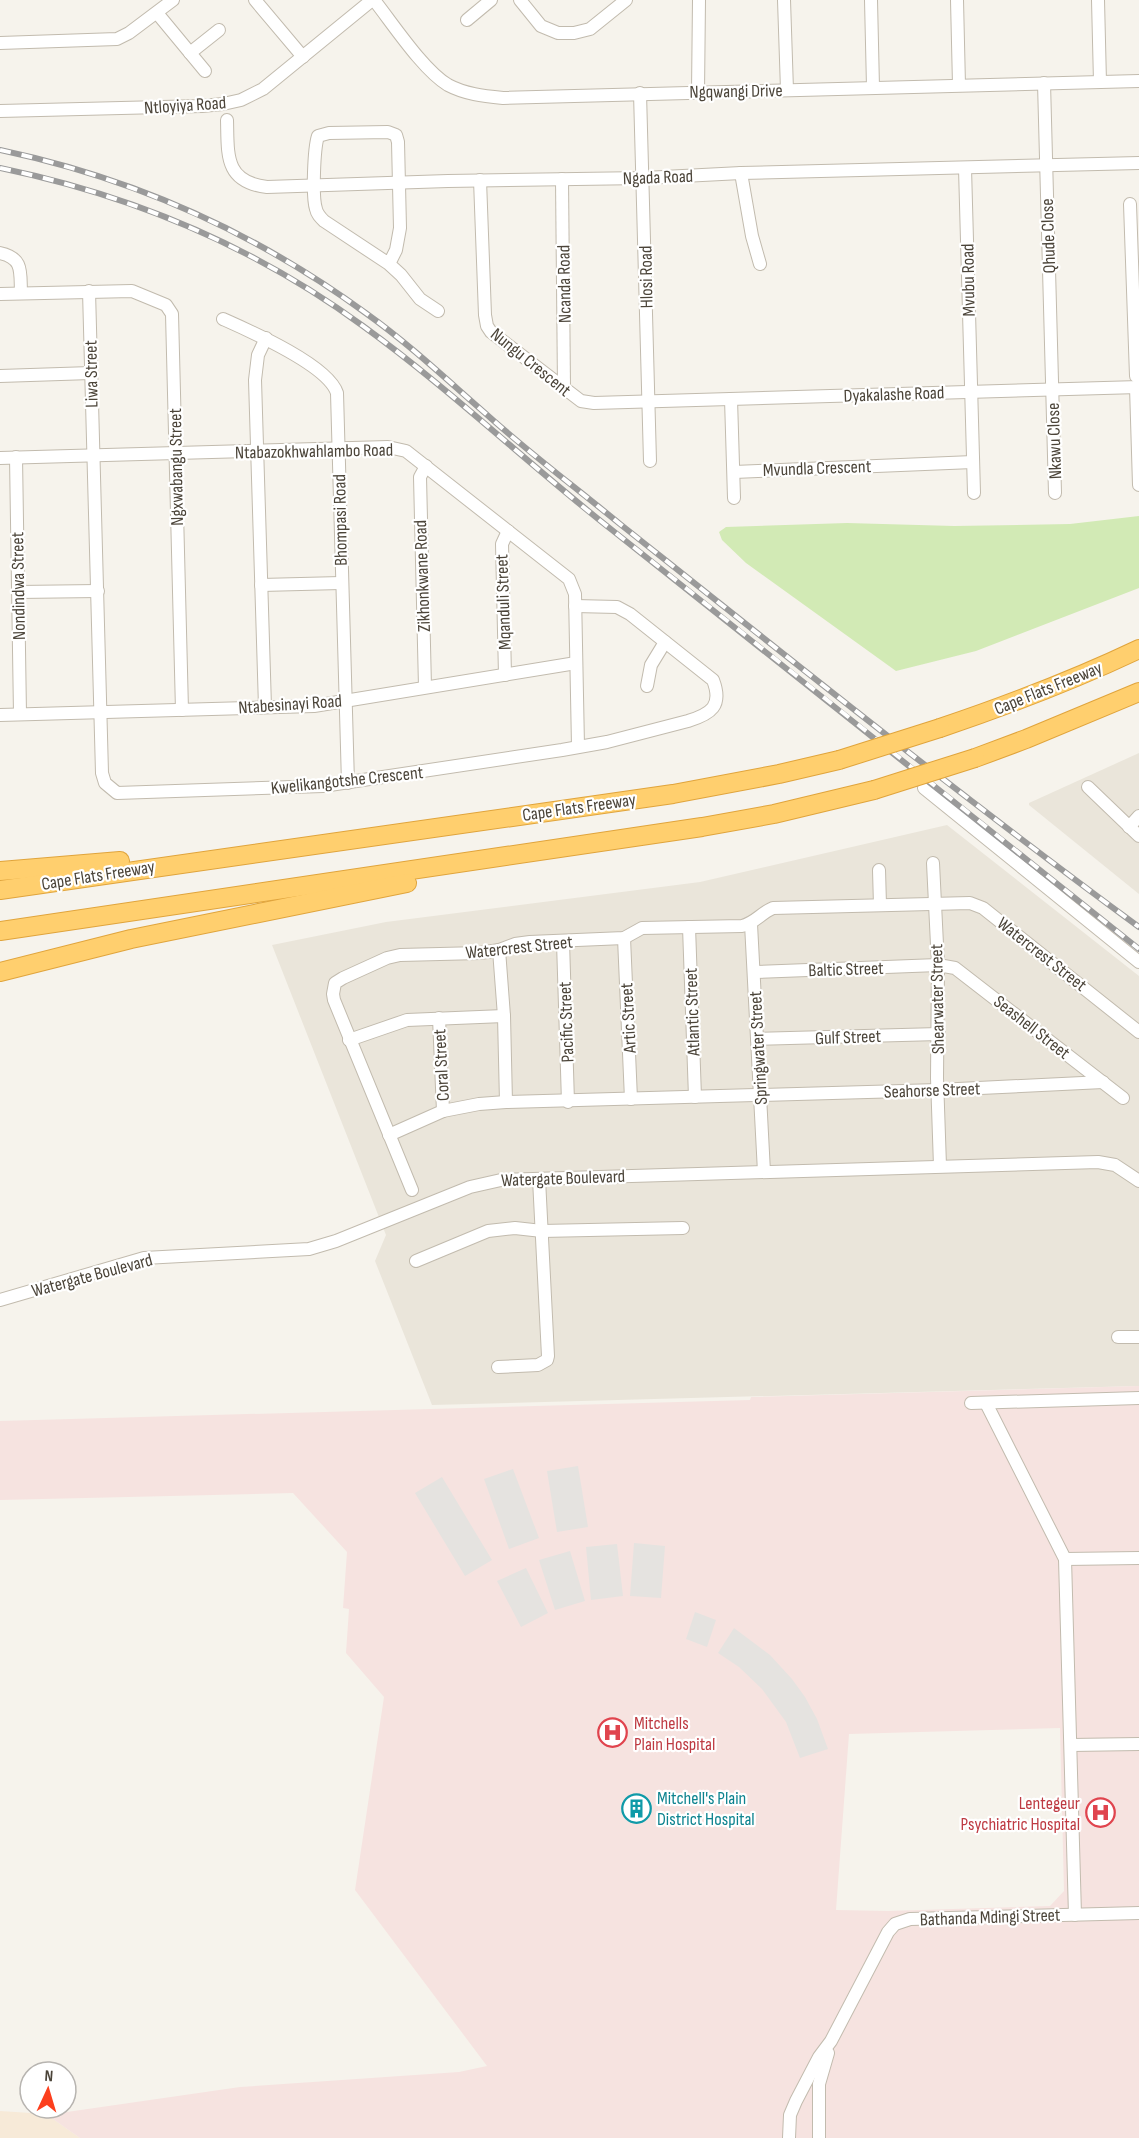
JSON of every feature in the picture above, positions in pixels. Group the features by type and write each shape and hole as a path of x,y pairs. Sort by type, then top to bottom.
{"highway":[{"name":"Cape Flats Freeway","path":"0,890 673,794 779,774 839,760 1013,704 1094,671 1139,649"},
{"name":"Cape Flats Freeway","path":"0,932 513,856 774,814 874,790 975,758 1139,692"},
{"path":"0,871 166,856 185,855 205,859"},
{"path":"0,972 131,939 452,874 513,856"}],"street":[{"path":"0,43 117,39 129,33 173,0"},
{"path":"255,0 303,57"},
{"name":"Ntloyiya Road","path":"0,111 224,104 241,100 263,89 373,0"},
{"name":"Ngqwangi Drive","path":"373,0 426,65 447,84 468,93 503,98 1139,81"},
{"path":"467,20 491,0"},
{"path":"520,0 541,26 558,33 574,33 590,29 626,0"},
{"path":"698,92 699,0"},
{"path":"784,0 787,90"},
{"path":"871,0 873,87"},
{"path":"957,0 959,85"},
{"path":"1098,0 1100,82"},
{"path":"157,13 205,71"},
{"path":"190,53 219,30"},
{"name":"Qhude Close","path":"1044,83 1052,390"},
{"name":"Hlosi Road","path":"640,93 650,461"},
{"name":"Ngada Road","path":"227,120 229,162 240,177 257,186 644,178 741,173 1139,163"},
{"path":"389,264 399,240 396,135 388,132 329,133 318,136 314,147 315,209 321,218 389,264 401,274 420,299 438,311"},
{"name":"Mvubu Road","path":"965,168 971,391"},
{"path":"741,173 752,236 760,264"},
{"name":"Ncanda Road","path":"562,179 564,388"},
{"name":"Nungu Crescent","path":"480,180 485,315 491,332 576,399 587,403 649,401"},
{"path":"1130,204 1136,284 1139,485"},
{"path":"0,253 15,259 19,265 21,293"},
{"name":"Liwa Street","path":"89,291 101,712"},
{"name":"Ngxwabangu Street","path":"0,294 132,291 166,305 172,314 182,710"},
{"name":"Bhompasi Road","path":"223,319 266,338 321,372 334,385 337,393 348,783"},
{"path":"265,707 256,366 266,338"},
{"path":"0,376 92,373"},
{"name":"Dyakalashe Road","path":"649,401 1052,390 1137,384"},
{"name":"Nkawu Close","path":"1052,390 1055,493"},
{"path":"971,391 974,493"},
{"path":"731,399 734,498"},
{"name":"Ntabazokhwahlambo Road","path":"0,458 399,448 426,466 566,576 574,589 576,663"},
{"name":"Nondindwa Street","path":"15,458 20,714"},
{"name":"Mvundla Crescent","path":"734,472 973,462"},
{"name":"Zikhonkwane Road","path":"425,687 420,477 426,466"},
{"name":"Mqanduli Street","path":"506,675 502,544 508,531"},
{"path":"261,585 341,583"},
{"path":"18,592 98,591"},
{"path":"575,606 617,608 630,614 665,642 651,665 647,686"},
{"name":"Kwelikangotshe Crescent","path":"101,712 102,773 105,783 117,793 293,788 348,783 606,742 701,717 712,709 717,692 713,680 665,642"},
{"path":"576,663 579,746"},
{"name":"Ntabesinayi Road","path":"0,715 314,706 576,663"},
{"path":"1088,787 1139,836"},
{"path":"924,788 1139,962"},
{"path":"1129,827 1139,816"},
{"path":"933,863 934,903"},
{"path":"879,870 880,905"},
{"name":"Shearwater Street","path":"934,903 938,965 940,1167"},
{"name":"Watercrest Street","path":"412,1190 333,994 335,983 343,978 387,958 400,955 480,953 499,950 515,944 624,938 642,928 752,924 764,912 773,908 970,903 983,908 1139,1032"},
{"name":"Springwater Street","path":"752,924 764,1172"},
{"name":"Atlantic Street","path":"689,927 694,1097"},
{"name":"Artic Street","path":"624,938 631,1099"},
{"name":"Pacific Street","path":"563,942 568,1102"},
{"path":"499,950 504,1016 506,1102"},
{"name":"Baltic Street","path":"755,972 938,965"},
{"name":"Seashell Street","path":"938,965 950,966 961,972 1123,1098"},
{"path":"350,1040 407,1020 504,1016"},
{"name":"Coral Street","path":"439,1018 444,1111"},
{"name":"Gulf Street","path":"757,1039 939,1034"},
{"name":"Seahorse Street","path":"761,1095 1038,1087 1103,1082"},
{"path":"389,1135 444,1111 479,1104 761,1095"},
{"name":"Watergate Boulevard","path":"0,1300 144,1258 309,1249 336,1241 485,1182 1098,1161 1115,1165 1139,1181"},
{"path":"498,1367 538,1365 547,1360 539,1179"},
{"path":"416,1261 488,1231 515,1228 542,1231 683,1228"},
{"path":"1118,1337 1139,1336"},
{"path":"971,1403 1139,1398"},
{"name":"Bathanda Mdingi Street","path":"986,1403 1065,1559 1075,1915"},
{"path":"1065,1559 1139,1558"},
{"path":"1071,1746 1139,1744"},
{"name":"Bathanda Mdingi Street","path":"789,2138 790,2115 819,2058 831,2041 888,1932 900,1921 1139,1913"},
{"name":"Bathanda Mdingi Street","path":"819,2138 819,2084 831,2041"}],"shaded area":[{"path":"1139,753 1139,894 1029,803"},
{"path":"947,825 1139,976 1139,1386 432,1405 375,1261 386,1235 272,945 386,922 700,882"},
{"path":"1139,1386 1139,2138 80,2138 54,2120 78,2120 78,2110 240,2087 459,2072 487,2066 355,1890 384,1697 346,1653 349,1609 343,1608 347,1552 293,1493 0,1500 0,1421 750,1400 751,1397","holes":["1060,1728 1064,1891 1050,1906 888,1911 836,1910 849,1734"]},
{"path":"578,1466 588,1527 557,1532 547,1471"},
{"path":"513,1469 539,1538 509,1549 484,1479"},
{"path":"442,1477 492,1560 465,1576 415,1493"},
{"path":"634,1543 665,1546 661,1598 630,1596"},
{"path":"617,1544 623,1596 591,1600 586,1547"},
{"path":"570,1551 585,1601 555,1610 539,1560"},
{"path":"526,1568 548,1613 521,1627 497,1581"},
{"path":"695,1612 716,1620 707,1647 686,1639"},
{"path":"734,1628 770,1655 792,1679 817,1719 828,1749 800,1758 786,1722 762,1689 739,1667 718,1653"},
{"path":"0,2111 18,2112 18,2120 54,2120 80,2138 0,2138"}],"green space":[{"path":"1139,516 1139,588 976,651 896,671 746,563 722,540 719,532 726,527 847,523 954,526 1070,524"}],"railway":[{"path":"0,150 98,176 192,212 238,234 325,285 398,337 535,456 813,677 1139,927"},
{"path":"0,168 97,193 190,228 235,248 279,272 363,326 427,375 581,505 1139,949"}],"place":[{"name":"Mitchells Plain Hospital","path":"613,1733"},
{"name":"Mitchell's Plain District Hospital","path":"636,1808"},
{"name":"Lentegeur Psychiatric Hospital","path":"1101,1813"}]}
